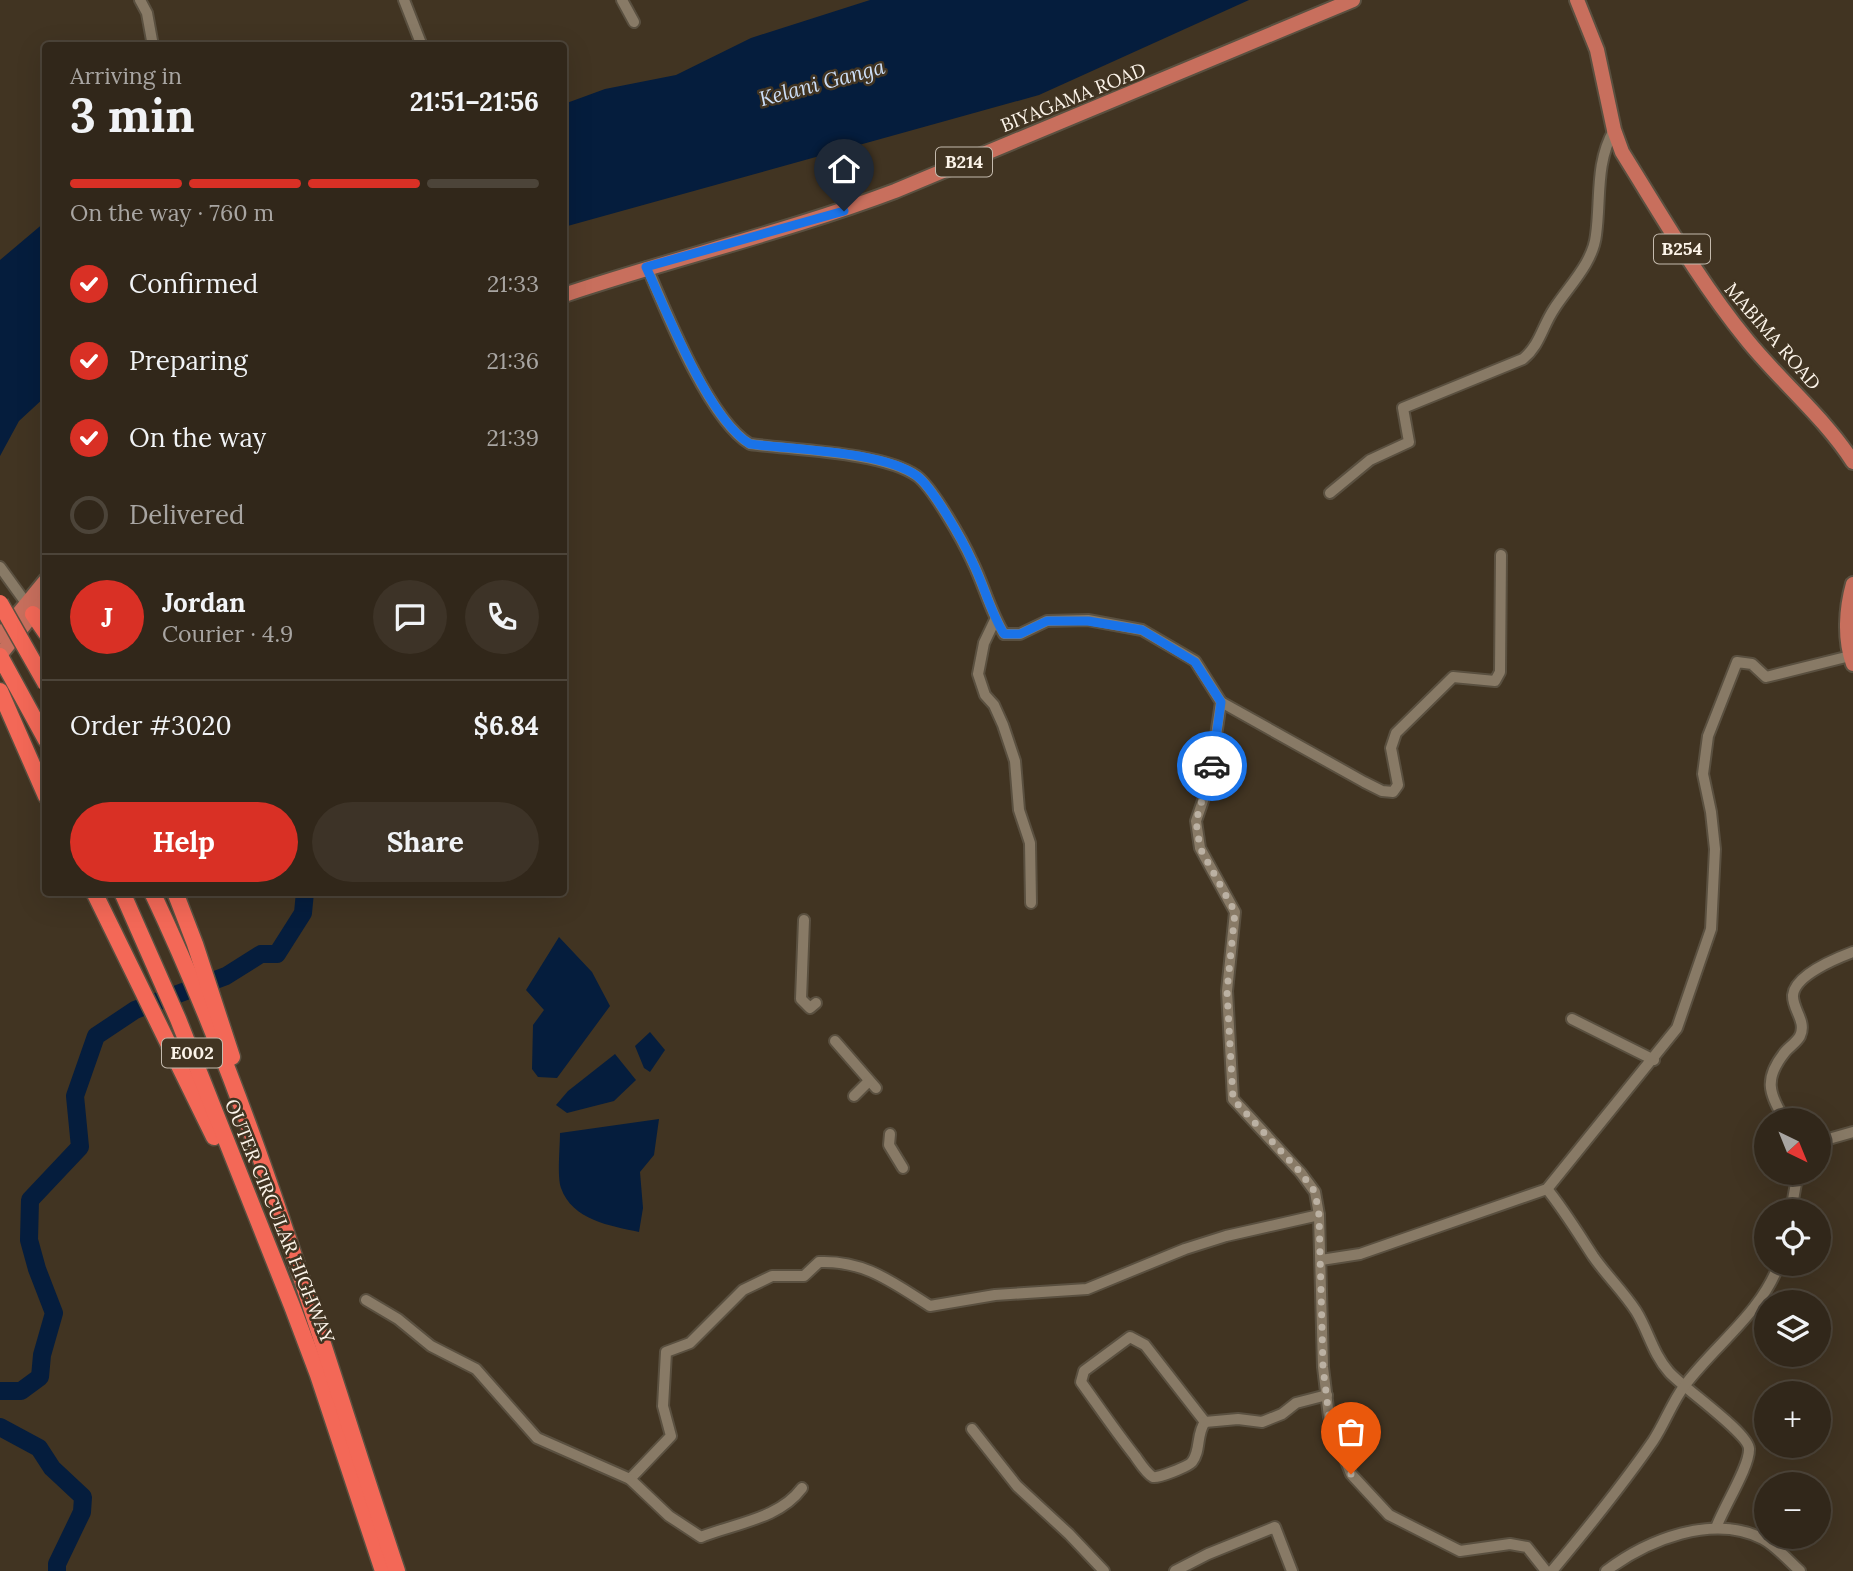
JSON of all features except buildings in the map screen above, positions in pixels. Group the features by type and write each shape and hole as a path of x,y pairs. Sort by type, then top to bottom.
{"highway":[{"path":"0,603 42,677"},
{"path":"29,608 42,627"},
{"path":"0,656 42,733"},
{"path":"0,691 4,710 42,788"},
{"path":"96,896 256,1216"},
{"name":"OUTER CIRCULAR HIGHWAY","path":"124,896 178,1019 372,1516 397,1571"},
{"name":"OUTER CIRCULAR HIGHWAY","path":"154,896 224,1064 275,1207 372,1516 383,1571"},
{"path":"176,896 214,999 275,1207"}],"main road":[{"name":"BIYAGAMA ROAD","path":"567,294 646,267 818,220 895,191 1353,0"},
{"name":"MABIMA ROAD","path":"1577,0 1597,50 1614,130 1622,152 1708,290 1748,342 1828,428 1853,462"},
{"path":"1852,660 1848,606 1853,584"},
{"path":"0,656 42,587"},
{"path":"0,636 29,608 42,600"}],"street":[{"path":"140,0 148,13 152,42"},
{"path":"404,0 420,42"},
{"path":"622,0 634,22"},
{"path":"1330,494 1370,460 1409,442 1403,408 1523,359 1534,350 1552,312 1580,274 1596,238 1601,166 1606,144 1614,130"},
{"path":"646,267 684,352 728,425 740,438 750,444 895,464 919,477 972,561 1004,634 1020,634 1047,621 1088,621 1142,630 1195,662 1221,702 1382,791 1393,792 1398,785 1391,748 1396,733 1453,677 1495,681 1500,672 1500,555"},
{"path":"0,567 29,608"},
{"path":"996,620 984,643 978,674 985,695 994,705 1003,725 1014,761 1019,810 1030,844 1031,903"},
{"path":"1321,1260 1360,1254 1547,1189 1654,1060 1677,1028 1711,929 1714,849 1711,813 1703,774 1708,736 1737,662 1752,664 1766,677 1852,660"},
{"path":"1221,702 1209,783 1196,821 1200,848 1235,912 1227,991 1233,1099 1315,1192 1319,1215 1323,1367 1329,1417 1351,1474 1389,1515 1460,1551 1510,1544 1527,1547 1546,1571"},
{"path":"804,920 801,999 810,1008 816,1003"},
{"path":"1778,1108 1771,1097 1769,1079 1784,1053 1800,1037 1802,1026 1793,996 1796,986 1824,964 1853,952"},
{"path":"1572,1019 1654,1060"},
{"path":"835,1041 873,1085 854,1096"},
{"path":"1831,1138 1853,1132"},
{"path":"890,1134 889,1144 903,1168"},
{"path":"1547,1189 1593,1256 1637,1313 1653,1348 1668,1371 1748,1442 1746,1462 1716,1528"},
{"path":"630,1479 671,1437 663,1406 666,1352 690,1343 743,1290 772,1276 804,1276 819,1262 837,1261 875,1271 930,1307 996,1296 1087,1289 1185,1249 1226,1236 1319,1215"},
{"path":"1552,1571 1601,1512 1655,1438 1684,1386 1744,1319 1774,1276"},
{"path":"366,1300 398,1319 430,1346 476,1368 537,1438 630,1479 669,1516 701,1537 778,1510 792,1502 802,1488"},
{"path":"1130,1337 1134,1337 1145,1345 1205,1422 1191,1464 1157,1479 1107,1421 1081,1382 1084,1371 1130,1337"},
{"path":"1205,1422 1238,1419 1262,1422 1282,1414 1296,1403 1326,1395"},
{"path":"972,1429 1017,1486 1104,1571"},
{"path":"1175,1571 1208,1554 1275,1527 1292,1571"},
{"path":"1606,1571 1620,1560 1658,1543 1689,1531 1716,1528 1740,1531 1764,1539 1800,1571"}],"water":[{"name":"Kelani Ganga","path":"870,0 1249,0 1039,95 567,226 567,103 605,89 676,75 751,38"},
{"path":"42,225 42,400 19,421 0,456 0,260"},
{"path":"559,937 592,972 610,1006 557,1078 538,1077 532,1069 533,1025 544,1010 526,990"},
{"path":"650,1032 665,1050 650,1072 644,1068 635,1046"},
{"path":"615,1054 636,1080 614,1101 567,1113 556,1105 568,1091"},
{"path":"659,1119 654,1155 640,1172 643,1208 639,1232 594,1220 574,1208 566,1199 560,1183 560,1133"}],"waterway":[{"path":"0,1391 21,1391 40,1377 42,1355 54,1313 29,1240 30,1200 80,1147 75,1096 96,1036 135,1010 226,976 261,954 277,954 303,913 305,896"},
{"path":"0,1427 39,1448 52,1468 83,1497 82,1512 57,1564 57,1571"}],"way so far":[{"path":"1212,766 1196,821 1200,848 1235,912 1227,991 1233,1099 1315,1192 1319,1215 1323,1367 1329,1417 1351,1474"}],"route":[{"path":"844,211 646,267 684,352 728,425 750,444 895,464 919,477 972,561 1004,634 1020,634 1047,621 1088,621 1142,630 1195,662 1221,702 1212,766"}]}
